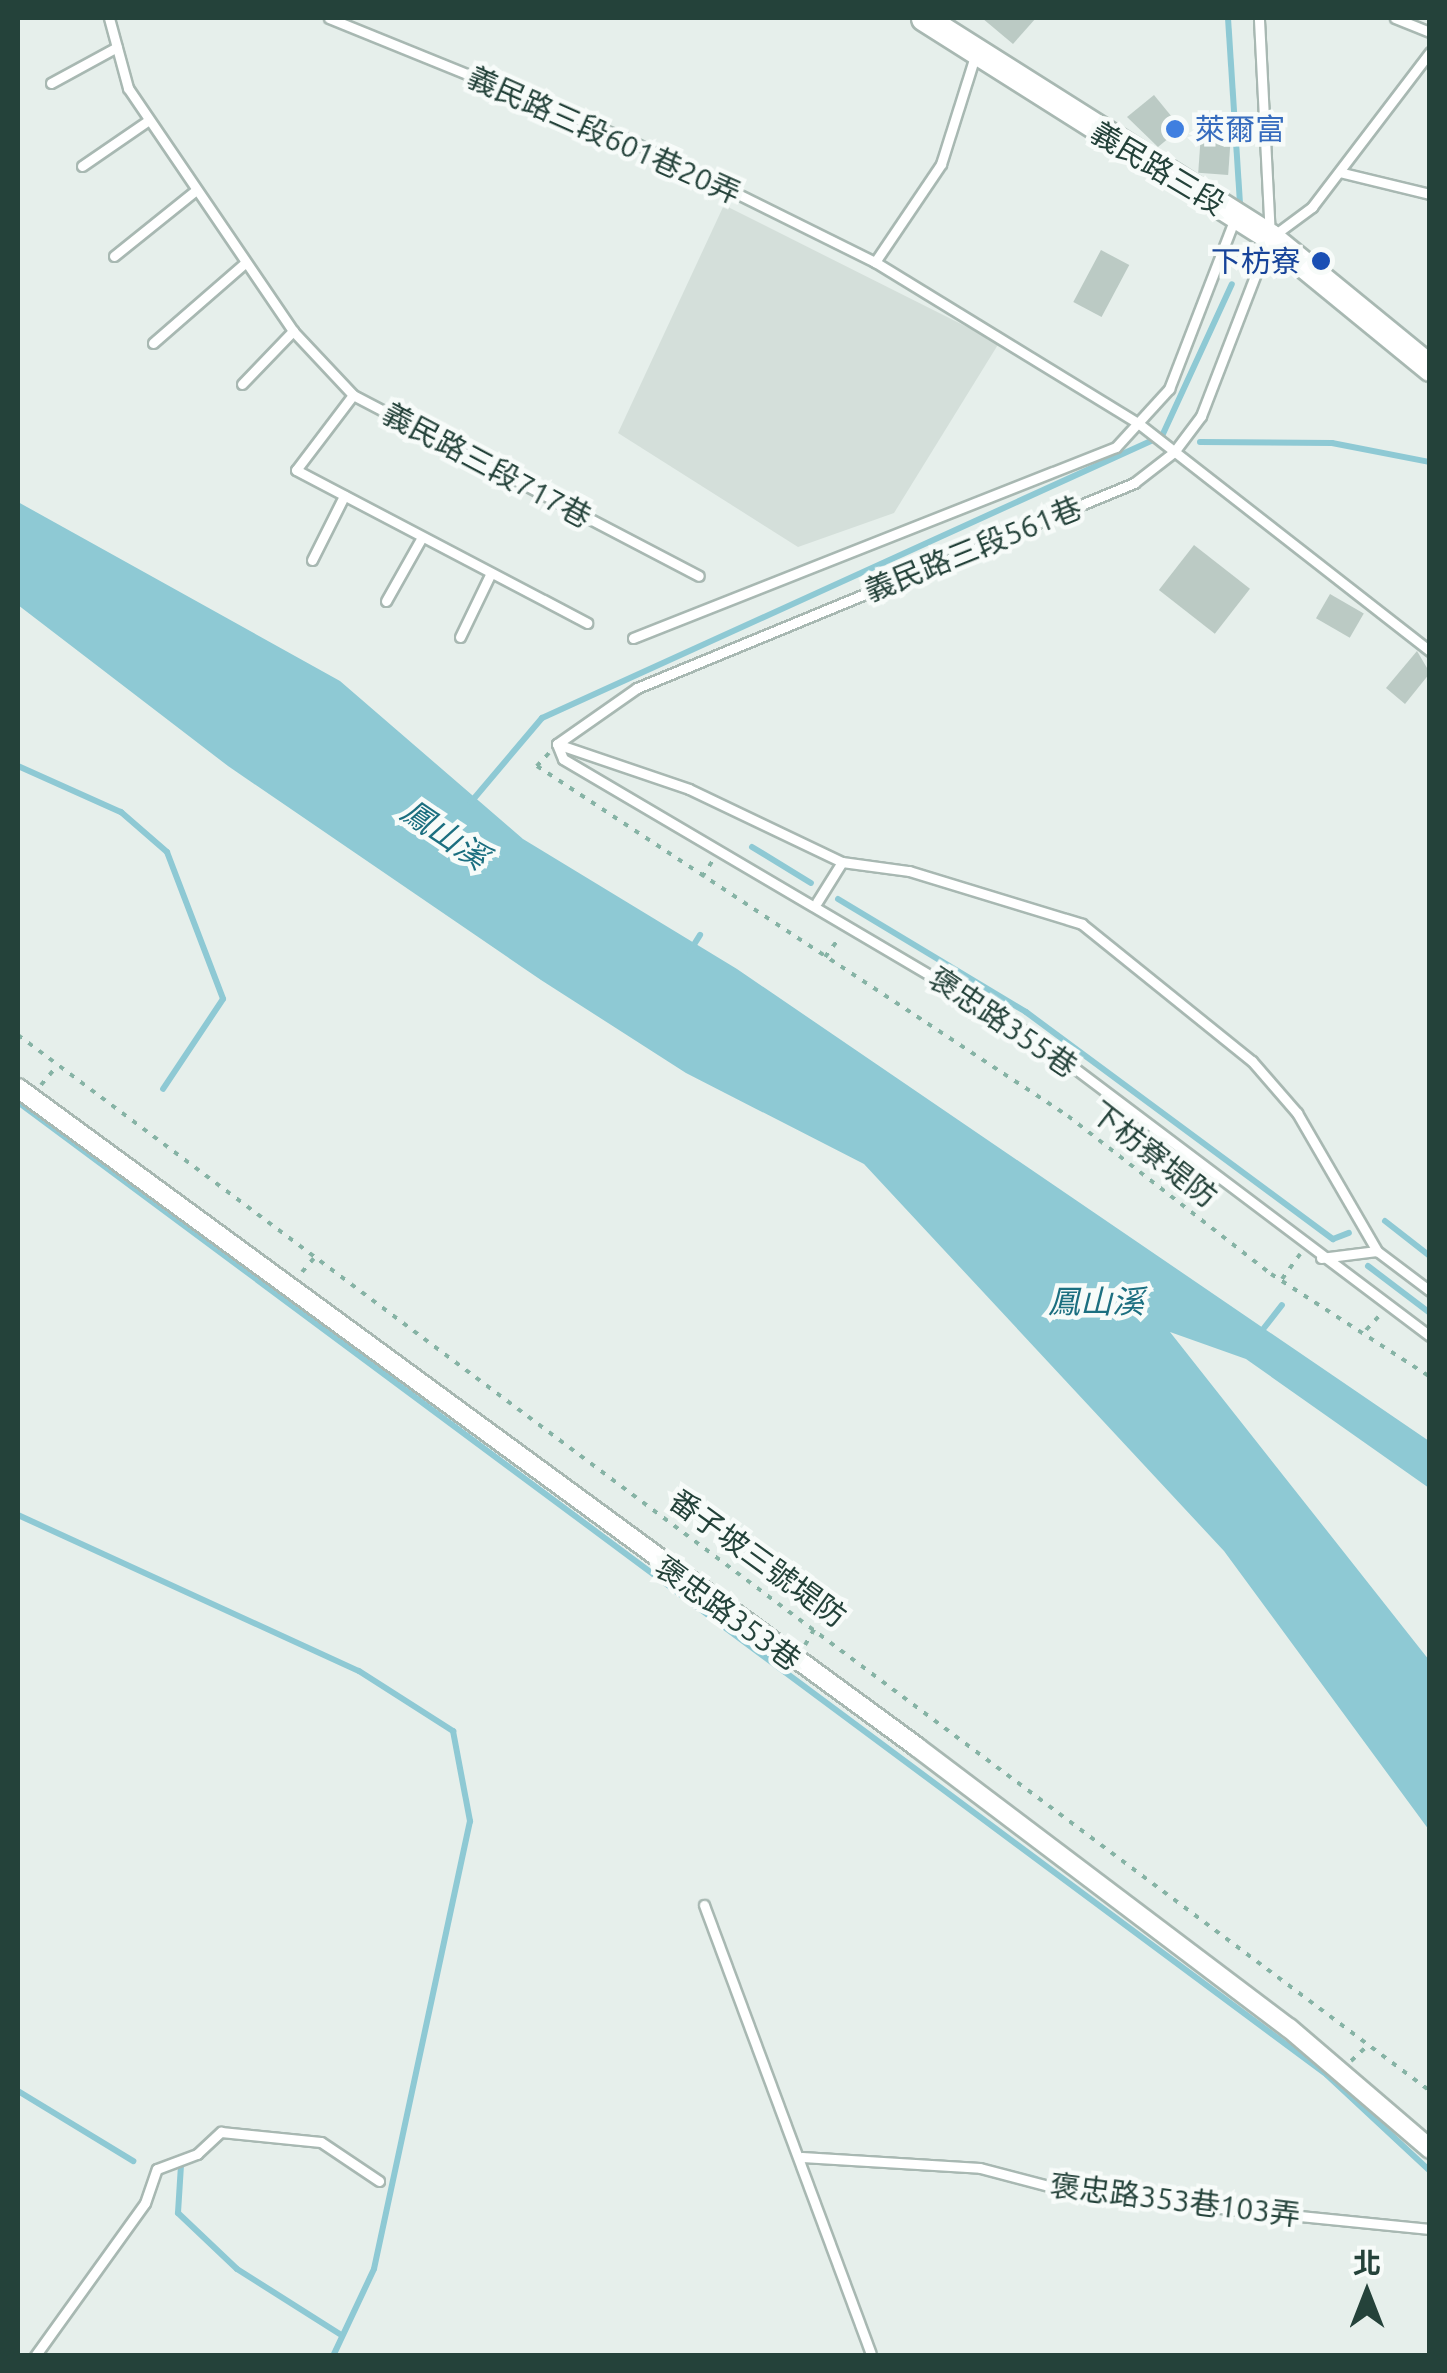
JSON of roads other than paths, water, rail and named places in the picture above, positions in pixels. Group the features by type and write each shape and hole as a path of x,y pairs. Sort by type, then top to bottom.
{"main road":[{"name":"義民路三段","path":"924,18 1270,237 1430,368"}],"street":[{"name":"褒忠路353巷","path":"18,1088 918,1748 1340,2071 1430,2148"}],"lane":[{"name":"義民路三段717巷","path":"109,18 117,47 149,120 293,330 353,395 699,576"},
{"name":"義民路三段601巷20弄","path":"329,18 629,140 875,262 1138,423 1430,651"},
{"path":"1259,18 1270,237"},
{"path":"1395,18 1430,32"},
{"path":"50,83 117,47"},
{"path":"875,262 941,164 976,50"},
{"path":"1270,237 1312,208 1430,52"},
{"path":"82,166 149,120"},
{"path":"1340,172 1430,194"},
{"path":"114,256 196,190"},
{"name":"義民路三段561巷","path":"633,638 1116,447 1169,389 1236,216"},
{"name":"義民路三段561巷","path":"557,744 637,688 1134,483 1174,452 1201,416 1270,237"},
{"path":"153,343 245,263"},
{"path":"242,384 293,330"},
{"path":"353,395 296,470 587,624"},
{"path":"312,560 344,496"},
{"path":"386,601 422,537"},
{"path":"460,637 490,573"},
{"path":"557,744 689,789 842,862 909,871 1082,924 1252,1061 1297,1113 1377,1252 1430,1291"},
{"name":"褒忠路355巷","path":"557,744 564,759 817,902 1028,1033 1321,1258 1430,1336"},
{"path":"817,902 842,862"},
{"path":"1321,1258 1377,1252"},
{"path":"704,1905 802,2158 871,2353"},
{"path":"36,2356 145,2203 156,2169 197,2154 221,2132 320,2142 379,2181"},
{"name":"褒忠路353巷103弄","path":"802,2158 980,2168 1078,2194 1430,2229"}],"water":[{"name":"鳳山溪","path":"18,502 340,681 523,839 737,969 1429,1441 1429,1488 1246,1359 1170,1332 1429,1660 1429,1830 1224,1551 864,1164 686,1073 541,980 228,766 18,605"}],"waterway":[{"path":"1228,18 1240,204"},
{"path":"471,802 542,718 1162,436 1232,284"},
{"path":"1200,442 1332,443 1430,462"},
{"path":"18,766 121,812 167,852 223,999 163,1089"},
{"path":"752,847 811,883"},
{"path":"838,899 1026,1012 1333,1239 1349,1233"},
{"path":"690,951 700,935"},
{"path":"18,1102 1327,2075 1430,2171"},
{"path":"1385,1221 1430,1256"},
{"path":"1368,1266 1430,1313"},
{"path":"1264,1328 1282,1305"},
{"path":"18,1515 359,1671 453,1731 470,1821 374,2269 333,2356"},
{"path":"18,2091 133,2161"},
{"path":"181,2165 178,2213 237,2269 340,2334"}],"place":[{"name":"萊爾富","path":"1175,129"},
{"name":"下枋寮","path":"1321,261"}]}
